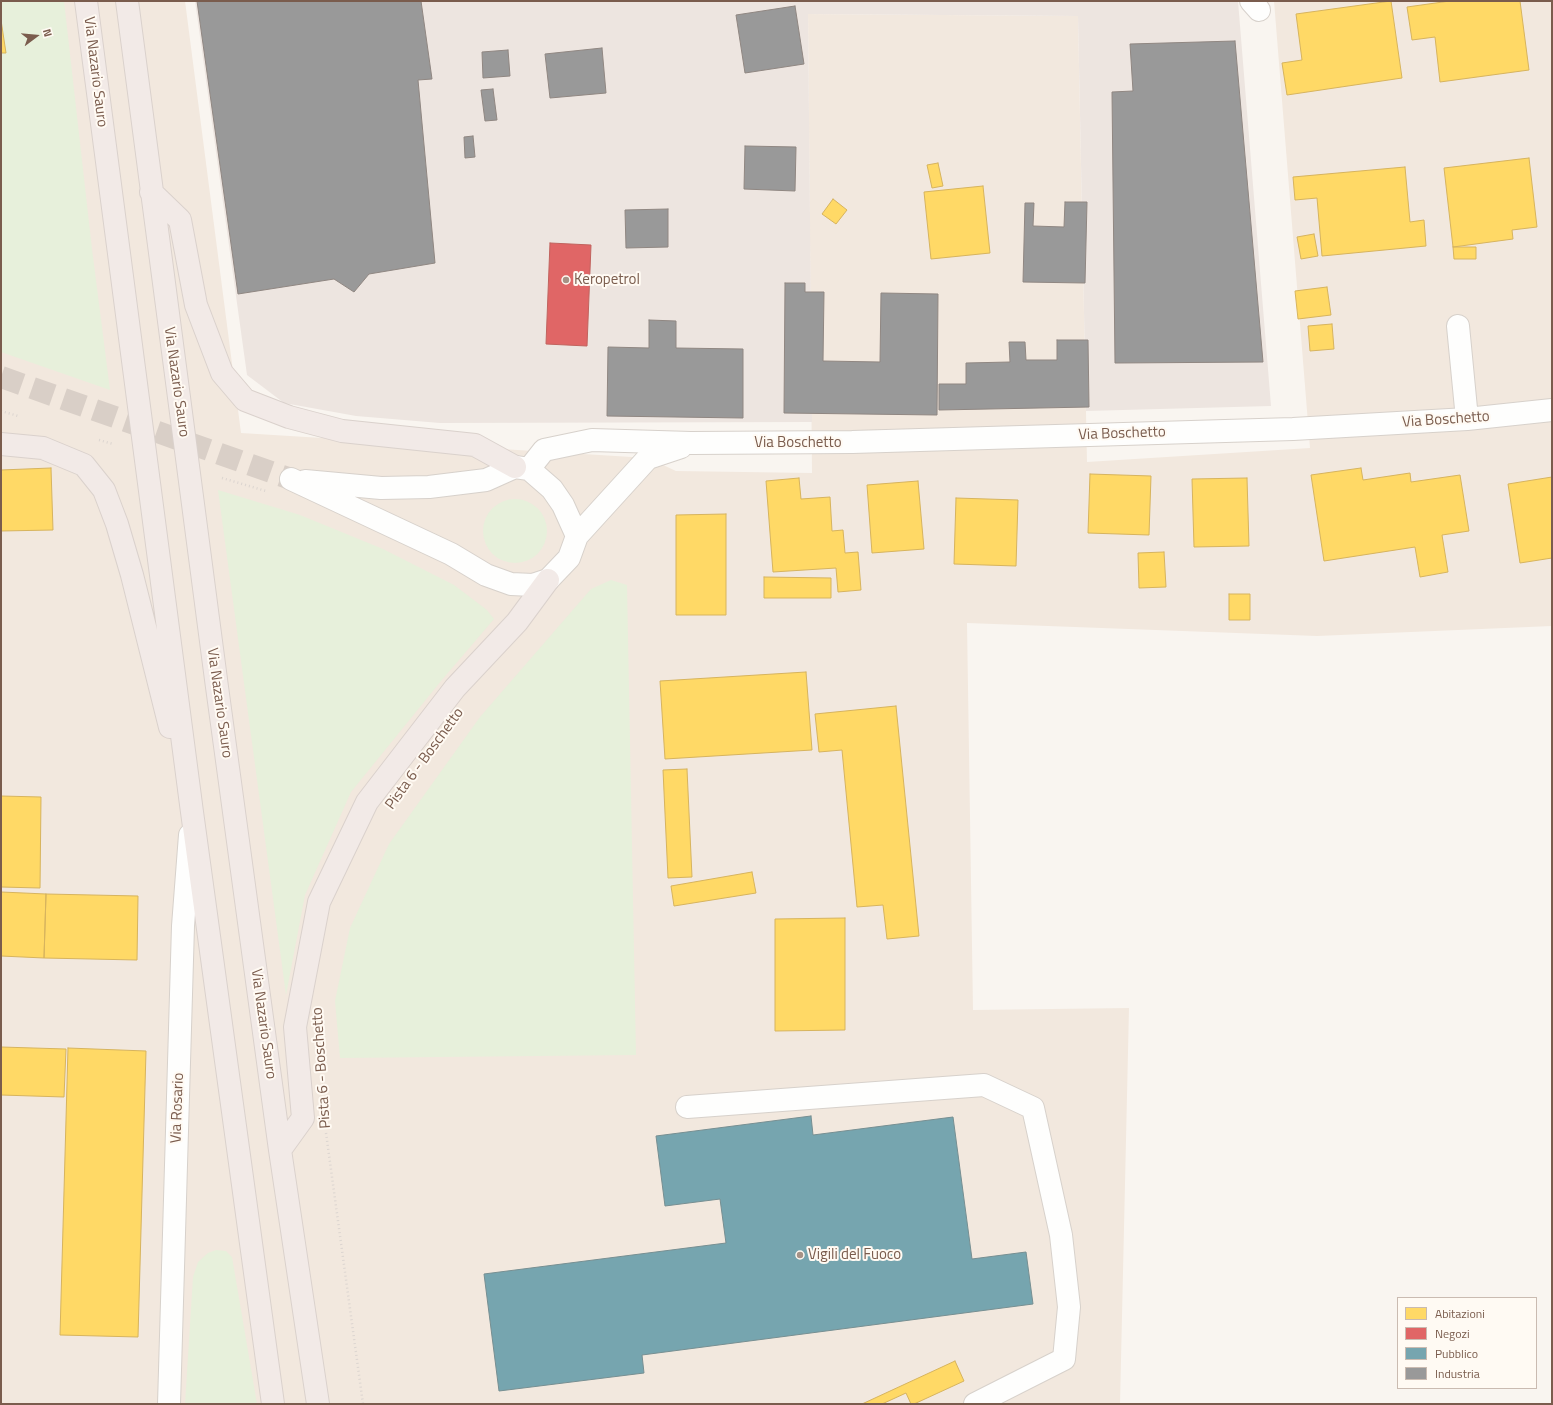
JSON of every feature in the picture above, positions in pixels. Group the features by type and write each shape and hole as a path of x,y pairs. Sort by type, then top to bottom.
{"highway":[{"name":"Via Nazario Sauro","path":"86,1 192,812 273,1404"},
{"name":"Via Nazario Sauro","path":"127,1 151,192 280,1150 318,1404"},
{"path":"151,192 180,220 196,305 222,374 245,400 289,417 342,431 476,445 522,468"},
{"path":"1,444 43,448 84,465 104,490 117,524 132,575 192,812"},
{"path":"280,1150 303,1118 295,1027 319,902 367,802 455,688 517,622 548,580"}],"street":[{"path":"1458,326 1467,419"},
{"name":"Via Boschetto","path":"522,468 544,450 592,440 691,443 891,441 1293,429 1467,419 1552,410"},
{"path":"577,536 563,506 552,488 522,468 486,480 429,487 381,488 291,479 451,554 486,575 512,584 533,585 548,580 569,558 577,536 648,458 691,443"},
{"name":"Via Rosario","path":"169,1404 183,926 192,812"},
{"path":"687,1107 984,1085 1033,1108 1061,1242 1069,1307 1064,1359 975,1404"}],"path":[{"name":"Pista 6 - Boschetto","path":"326,1132 363,1404"}],"shaded area":[{"path":"1,1 185,1 241,433 648,458 676,471 812,473 808,14 1078,16 1087,462 1310,448 1274,1 1552,1 1552,626 1317,636 967,623 973,1010 1129,1008 1120,1404 1,1404"},
{"path":"195,1 1238,1 1271,406 1086,411 1078,16 808,14 812,422 440,423 356,416 284,403 247,375"}],"green space":[{"path":"1,1 64,1 92,249 110,390 1,352 1,53 6,53 1,20"},
{"path":"218,490 300,515 383,549 454,585 487,610 494,619 441,681 351,792 305,895 286,995"},
{"path":"515,499 533,505 541,513 547,531 541,549 533,557 515,563 497,557 489,549 483,531 489,513 497,505"},
{"path":"611,580 627,585 636,1055 340,1058 335,1001 350,928 389,844 480,717 591,589"},
{"path":"216,1250 226,1251 232,1257 257,1404 185,1404 193,1277 198,1262 208,1253"}],"building: Abitazioni":[{"path":"1391,1 1402,78 1287,95 1282,63 1302,60 1296,14"},
{"path":"1450,1 1520,1 1529,70 1440,82 1435,37 1412,40 1407,7"},
{"path":"1,20 6,53 1,53"},
{"path":"1529,158 1537,227 1512,230 1513,239 1453,247 1444,168"},
{"path":"938,163 943,186 932,188 927,165"},
{"path":"1405,167 1410,222 1424,220 1426,246 1322,256 1317,198 1295,200 1293,177"},
{"path":"983,186 990,253 931,259 924,192"},
{"path":"833,199 847,210 836,224 822,214"},
{"path":"1314,234 1318,256 1301,259 1297,237"},
{"path":"1453,247 1476,247 1476,259 1454,259"},
{"path":"1327,287 1331,315 1298,319 1295,291"},
{"path":"1332,324 1334,349 1310,351 1308,326"},
{"path":"51,468 53,530 1,531 1,470"},
{"path":"1361,468 1363,480 1410,473 1411,482 1460,475 1469,531 1442,535 1448,572 1420,577 1415,547 1324,561 1311,475"},
{"path":"1090,474 1151,476 1149,535 1088,533"},
{"path":"1552,477 1552,558 1520,563 1508,484"},
{"path":"799,478 801,499 830,497 832,531 843,530 845,553 858,552 861,590 838,592 836,568 773,572 766,481"},
{"path":"1247,478 1249,546 1194,547 1192,479"},
{"path":"918,481 924,549 872,553 867,485"},
{"path":"956,498 1018,500 1016,566 954,564"},
{"path":"726,514 726,615 676,615 676,515"},
{"path":"1164,552 1166,587 1139,588 1138,553"},
{"path":"764,577 831,578 831,598 764,598"},
{"path":"1229,594 1250,594 1250,620 1229,620"},
{"path":"806,672 812,750 665,759 660,681"},
{"path":"896,706 919,936 887,939 883,905 857,907 842,750 819,752 815,714"},
{"path":"687,769 692,877 668,878 663,770"},
{"path":"1,796 41,797 40,888 1,887"},
{"path":"752,872 756,893 674,906 671,886"},
{"path":"1,892 46,894 44,958 1,956"},
{"path":"46,894 138,896 137,960 44,958"},
{"path":"845,918 845,1030 775,1031 775,919"},
{"path":"1,1047 66,1049 64,1097 1,1095"},
{"path":"68,1048 146,1051 138,1337 60,1335"},
{"path":"955,1361 964,1381 914,1404 911,1404 906,1393 882,1404 862,1404"}],"building: Negozi":[{"path":"550,243 591,245 587,346 546,344"}],"building: Pubblico":[{"name":"Vigili del Fuoco","path":"811,1116 813,1135 953,1117 972,1259 1026,1252 1033,1304 642,1355 644,1373 499,1391 484,1274 726,1243 720,1199 665,1206 656,1136"}],"building: Industria":[{"path":"197,1 421,1 432,79 418,80 435,263 369,274 354,292 334,279 238,294"},
{"path":"795,6 804,64 745,73 736,15"},
{"path":"1235,41 1263,362 1115,363 1112,92 1133,91 1130,44"},
{"path":"602,48 606,93 550,98 545,54"},
{"path":"508,50 510,76 483,78 482,52"},
{"path":"493,89 497,120 485,121 481,90"},
{"path":"473,136 475,157 465,158 464,137"},
{"path":"745,146 796,147 795,191 744,189"},
{"path":"1065,202 1087,202 1085,283 1023,282 1025,203 1034,203 1033,226 1064,227"},
{"path":"668,209 668,247 626,248 625,210"},
{"path":"785,283 805,283 805,292 824,292 823,361 880,362 881,293 938,294 937,415 784,413"},
{"path":"649,320 676,321 676,348 743,349 743,418 607,416 608,347 649,348"},
{"path":"1057,340 1088,340 1089,407 939,410 939,384 966,384 966,363 1010,362 1009,342 1025,342 1026,360 1057,360"}],"tunnel":[{"path":"1,377 291,479"}],"place":[{"name":"Keropetrol","path":"566,280"},
{"name":"Vigili del Fuoco","path":"800,1255"}]}
